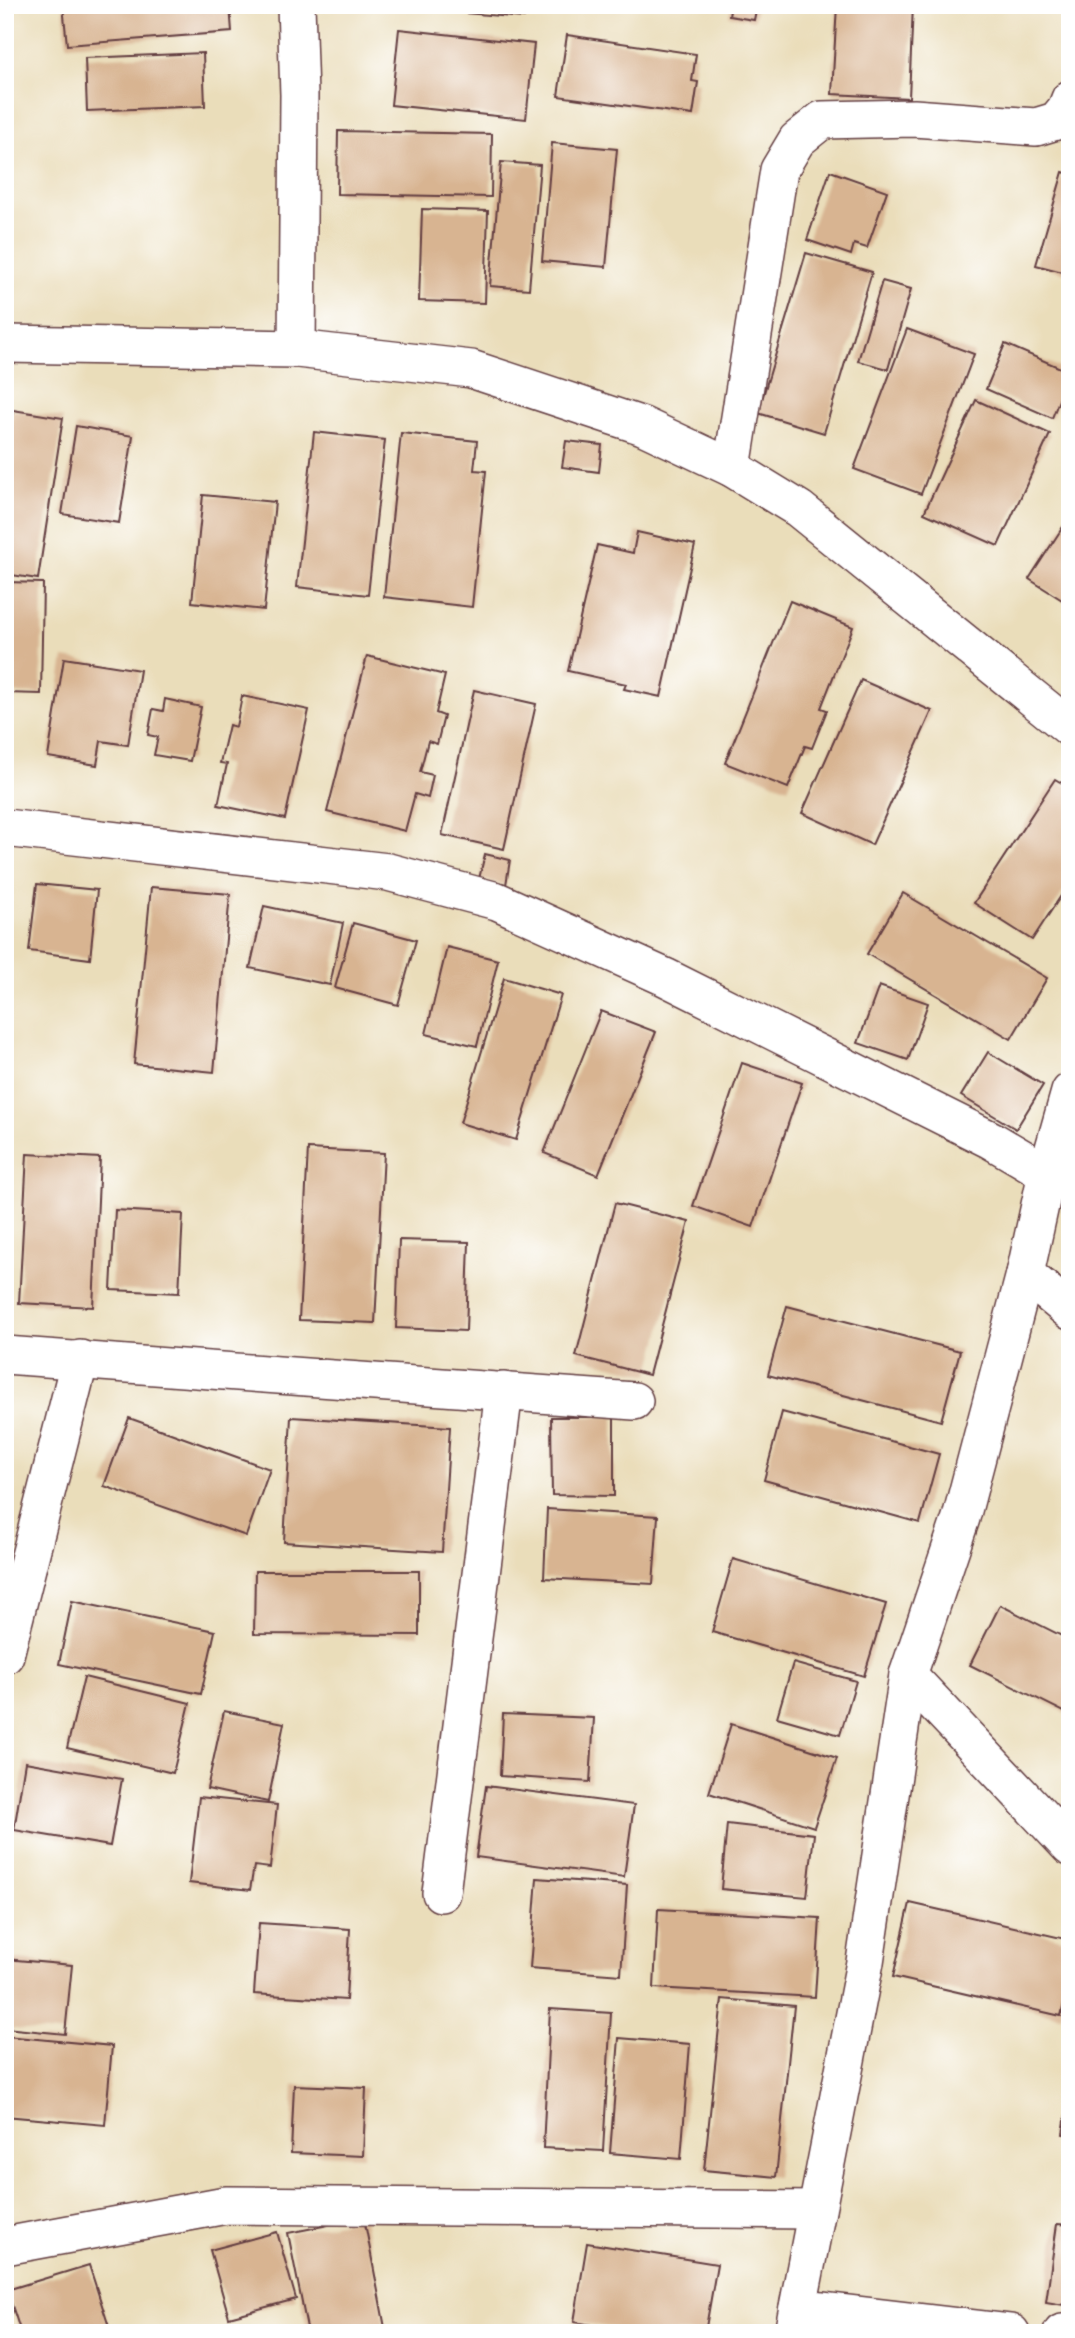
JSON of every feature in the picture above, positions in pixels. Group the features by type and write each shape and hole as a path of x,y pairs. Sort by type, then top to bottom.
{"street":[{"path":"296,5 299,95 297,349"},
{"path":"732,468 779,170 797,140 821,120 914,118 1036,127 1056,121 1070,99"},
{"path":"5,344 297,349 471,369 643,425 732,468 799,509 1070,728"},
{"path":"5,828 388,872 497,901 678,983 990,1139 1047,1173"},
{"path":"1011,2333 796,2320 865,1962 908,1675 961,1518 1025,1274 1047,1173 1070,1092"},
{"path":"1025,1274 1070,1311"},
{"path":"5,1356 80,1359 634,1401"},
{"path":"5,1655 80,1359"},
{"path":"441,1893 504,1391"},
{"path":"908,1675 1070,1847"},
{"path":"5,2246 226,2205 817,2210"},
{"path":"1062,2333 1070,2332"}],"building":[{"path":"63,5 230,5 232,32 67,45"},
{"path":"395,5 525,5 524,18"},
{"path":"731,5 757,5 754,20 729,16"},
{"path":"837,5 913,5 909,98 832,94"},
{"path":"399,29 534,44 526,119 391,105"},
{"path":"567,35 696,54 692,81 698,82 693,115 558,96"},
{"path":"203,53 205,106 87,111 85,58"},
{"path":"338,131 492,134 491,197 337,194"},
{"path":"552,143 617,149 606,267 542,261"},
{"path":"501,162 540,165 529,289 490,286"},
{"path":"830,171 887,191 867,248 854,244 851,255 807,240"},
{"path":"1063,172 1070,174 1070,274 1036,265"},
{"path":"422,209 488,211 485,303 419,301"},
{"path":"806,253 872,272 824,433 758,413"},
{"path":"882,281 911,289 888,369 858,361"},
{"path":"907,329 974,354 921,494 854,469"},
{"path":"1005,344 1070,372 1052,418 986,389"},
{"path":"976,400 1050,434 998,546 924,513"},
{"path":"13,410 63,418 38,579 5,574 5,462"},
{"path":"76,426 133,436 119,523 62,514"},
{"path":"314,432 385,440 368,595 297,587"},
{"path":"401,433 477,441 474,470 486,471 472,607 384,597"},
{"path":"566,441 602,445 599,472 562,467"},
{"path":"203,495 275,502 264,610 192,602"},
{"path":"1070,516 1070,605 1029,579"},
{"path":"637,532 695,545 661,697 624,689 626,684 568,671 597,545 633,553"},
{"path":"5,582 43,583 41,694 5,693"},
{"path":"790,601 853,627 821,708 827,710 812,748 805,746 788,788 725,763"},
{"path":"367,656 445,675 436,713 444,716 437,744 428,741 420,772 433,775 428,798 415,794 405,831 327,812"},
{"path":"64,658 140,670 128,745 101,741 97,765 48,757"},
{"path":"861,680 932,711 872,845 802,813"},
{"path":"474,690 536,704 504,849 442,835"},
{"path":"242,696 309,710 285,819 218,805 227,764 220,763 229,725 236,727"},
{"path":"165,699 201,707 190,761 154,755 158,737 148,735 153,709 163,711"},
{"path":"1055,779 1070,788 1070,882 1032,940 974,903"},
{"path":"485,854 510,860 506,885 479,879"},
{"path":"37,884 97,890 90,959 29,951"},
{"path":"151,887 230,894 214,1072 134,1064"},
{"path":"903,893 1047,978 1011,1039 867,954"},
{"path":"264,906 343,923 330,985 250,968"},
{"path":"353,923 416,940 398,1005 335,988"},
{"path":"447,947 498,960 477,1046 426,1034"},
{"path":"504,978 561,995 516,1140 460,1123"},
{"path":"879,986 928,1003 908,1060 858,1043"},
{"path":"601,1011 656,1032 598,1175 544,1153"},
{"path":"988,1052 1043,1085 1016,1129 961,1096"},
{"path":"742,1063 802,1083 753,1227 693,1206"},
{"path":"308,1149 384,1153 375,1323 299,1320"},
{"path":"27,1154 100,1158 93,1307 19,1303"},
{"path":"615,1203 689,1222 649,1375 576,1356"},
{"path":"115,1210 183,1214 179,1293 111,1290"},
{"path":"399,1240 469,1242 466,1331 396,1328"},
{"path":"787,1306 960,1351 941,1421 768,1375"},
{"path":"5,1374 8,1374 8,1404 5,1404"},
{"path":"782,1412 939,1454 920,1523 764,1480"},
{"path":"291,1417 450,1427 442,1552 284,1542"},
{"path":"551,1417 614,1417 614,1496 552,1495"},
{"path":"129,1418 270,1469 246,1536 104,1486"},
{"path":"547,1509 658,1516 653,1584 544,1578"},
{"path":"733,1559 886,1604 864,1676 712,1632"},
{"path":"255,1571 419,1571 419,1635 254,1634"},
{"path":"72,1601 215,1631 201,1694 59,1664"},
{"path":"1000,1605 1070,1640 1070,1715 970,1665"},
{"path":"793,1663 856,1681 840,1735 777,1717"},
{"path":"84,1677 190,1703 173,1773 67,1748"},
{"path":"224,1711 284,1723 268,1802 207,1789"},
{"path":"503,1714 594,1718 590,1782 500,1776"},
{"path":"731,1724 837,1758 814,1827 709,1793"},
{"path":"25,1762 122,1779 110,1846 14,1830"},
{"path":"486,1786 634,1805 624,1877 476,1857"},
{"path":"199,1797 277,1805 270,1868 254,1866 250,1890 189,1883"},
{"path":"727,1824 814,1834 807,1897 721,1889"},
{"path":"537,1878 627,1885 621,1975 530,1968"},
{"path":"910,1903 1070,1940 1070,1979 1061,2016 893,1977"},
{"path":"658,1909 820,1918 815,1997 654,1988"},
{"path":"259,1923 350,1929 346,2000 254,1994"},
{"path":"5,1959 72,1965 65,2034 5,2028"},
{"path":"722,1999 794,2006 776,2177 704,2170"},
{"path":"550,2009 611,2013 603,2151 543,2148"},
{"path":"5,2036 112,2046 105,2125 5,2116"},
{"path":"619,2038 690,2044 681,2159 610,2153"},
{"path":"294,2085 366,2088 363,2156 291,2153"},
{"path":"1070,2101 1070,2135 1063,2134"},
{"path":"364,2218 386,2333 308,2333 288,2233"},
{"path":"1057,2224 1070,2225 1070,2306 1046,2302"},
{"path":"277,2232 296,2299 229,2317 210,2250"},
{"path":"587,2243 717,2264 705,2333 642,2333 574,2322"},
{"path":"89,2265 111,2333 21,2333 7,2290"}]}
